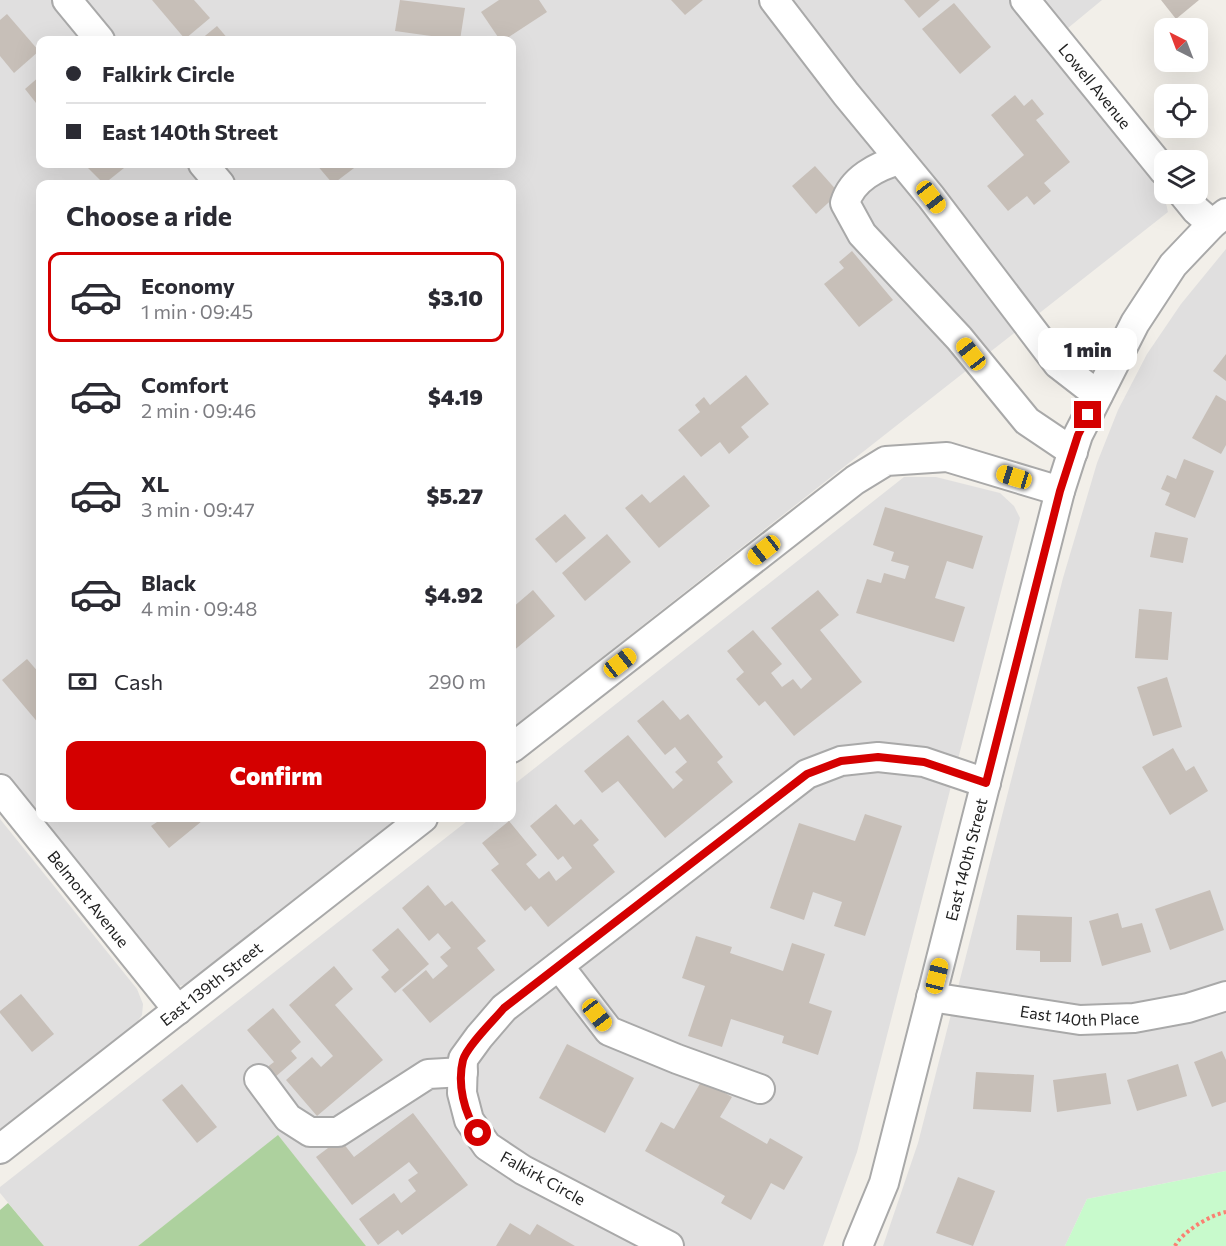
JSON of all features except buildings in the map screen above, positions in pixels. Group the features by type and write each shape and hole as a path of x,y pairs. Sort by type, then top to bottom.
{"street":[{"path":"67,0 97,36"},
{"path":"774,0 846,94 959,232 1058,364 1098,395"},
{"name":"Lowell Avenue","path":"1025,0 1154,159"},
{"path":"900,160 883,165 848,191 845,203 862,234 959,338 1027,421 1073,452"},
{"path":"206,168 217,180"},
{"path":"1191,204 1196,210 1219,218"},
{"name":"East 140th Street","path":"858,1246 884,1183 1060,491 1078,435 1135,323 1173,265 1219,218"},
{"path":"516,745 855,480 886,461 947,457 1060,491"},
{"name":"Falkirk Circle","path":"669,1246 523,1170 487,1146 469,1120 462,1094 463,1059 479,1036 504,1008 807,774 841,761 878,757 924,762 986,783"},
{"name":"Belmont Avenue","path":"0,789 178,1010"},
{"name":"East 139th Street","path":"0,1149 418,822"},
{"path":"559,966 609,1032 760,1089"},
{"name":"East 140th Place","path":"932,997 1080,1020 1134,1018 1188,1008 1226,996"},
{"path":"259,1079 288,1118 310,1132 338,1132 428,1074 463,1072"}],"path":[{"path":"1175,1246 1179,1237 1216,1214 1226,1212"}],"shaded area":[{"path":"0,0 1102,0 1045,47 1154,183 1154,204 1166,204 1168,212 516,725 516,180 36,180 36,818 0,772"},
{"path":"1226,249 1226,1171 1087,1199 1065,1246 883,1246 918,1143 1063,578 1097,463 1118,410 1147,354 1181,304"},
{"path":"904,477 936,477 1000,493 1014,506 1020,518 857,1152 823,1246 366,1246 278,1136 138,1246 44,1246 0,1193 0,1187 466,822 516,822 516,783"},
{"path":"0,819 137,989 143,1004 142,1015 135,1025 0,1131"},
{"path":"39,822 393,822 187,984 175,987 167,984"}],"green space":[{"path":"278,1135 366,1246 138,1246"},
{"path":"1226,1171 1226,1246 1065,1246 1087,1199"},
{"path":"8,1203 44,1246 0,1246 0,1210"}],"route":[{"path":"478,1133 469,1120 462,1094 463,1059 479,1036 504,1008 807,774 841,761 878,757 924,762 986,783 1060,491 1078,435 1088,415"}]}
